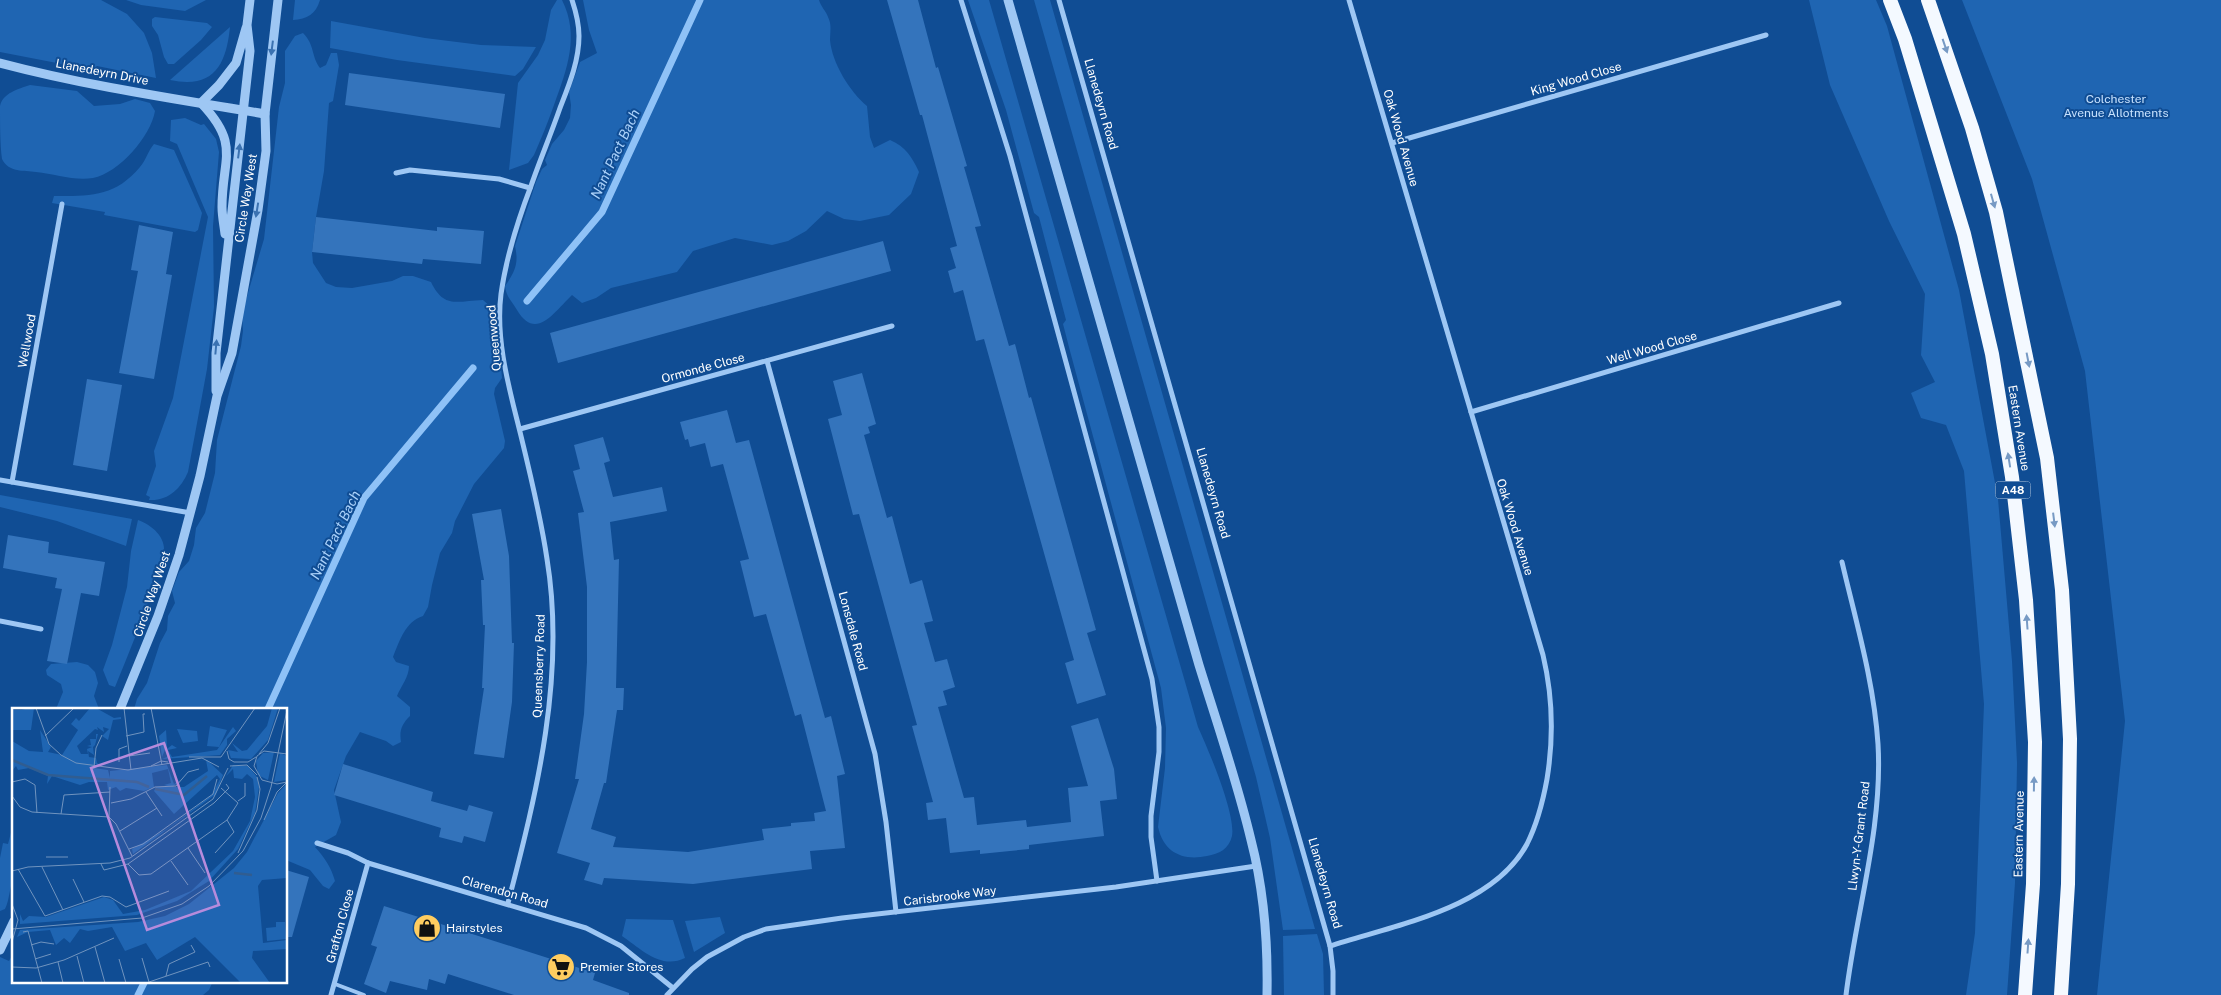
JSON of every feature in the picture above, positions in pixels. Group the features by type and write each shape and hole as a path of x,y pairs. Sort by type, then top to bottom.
{"highway":[{"name":"Eastern Avenue","path":"1890,0 1905,39 1964,234 1992,354 2012,477 2026,600 2035,742 2033,884 2025,995"},
{"name":"Eastern Avenue","path":"1928,0 1972,128 1996,212 2047,458 2062,590 2070,738 2068,884 2061,995"}],"street":[{"name":"Circle Way West","path":"217,396 216,353 250,51 247,25 250,0"},
{"name":"Circle Way West","path":"120,708 158,616 191,513 217,396 232,353 258,210 266,151 265,114 278,0"},
{"name":"Queenwood","path":"520,429 503,351 501,296 508,258 530,188 573,74 578,54 578,19 572,0"},
{"path":"961,0 1010,156 1152,679 1159,727 1159,752 1151,823 1157,881"},
{"path":"1008,0 1199,665 1252,841 1266,935 1267,995"},
{"name":"Llanedeyrn Road","path":"1059,0 1330,946 1333,995"},
{"name":"Oak Wood Avenue","path":"1330,946 1432,914 1466,899 1487,886 1515,861 1526,846 1541,807 1550,758 1552,734 1549,681 1349,0"},
{"path":"227,250 222,207 228,156 225,138 218,123 201,103 224,80 236,62 247,25"},
{"name":"King Wood Close","path":"1392,143 1766,35"},
{"name":"Llanedeyrn Drive","path":"0,63 33,72 265,114"},
{"path":"396,173 410,170 499,179 530,188"},
{"name":"Wellwood","path":"12,482 62,204"},
{"name":"Well Wood Close","path":"1471,412 1838,303"},
{"name":"Ormonde Close","path":"520,429 892,326"},
{"name":"Lonsdale Road","path":"767,361 875,754 886,822 896,912"},
{"name":"Queensberry Road","path":"508,903 533,808 542,764 550,696 552,635 548,562 520,429"},
{"path":"0,480 191,513"},
{"name":"Llwyn-Y-Grant Road","path":"1842,562 1870,679 1878,745 1877,800 1846,995"},
{"path":"0,621 41,629"},
{"name":"Clarendon Road","path":"317,843 348,853 368,863 563,919 604,936 636,956 673,988"},
{"name":"Grafton Close","path":"331,995 368,863"},
{"name":"Carisbrooke Way","path":"667,995 707,958 744,937 766,929 808,922 1157,881 1256,866"},
{"path":"0,950 12,925"}],"lane":[{"path":"335,984 364,995"}],"green space":[{"path":"0,0 101,0 127,14 144,33 152,53 156,78 97,66 93,70 0,52"},
{"path":"126,0 206,0 185,11 141,5"},
{"path":"295,0 320,0 316,9 310,15 293,20"},
{"path":"557,0 562,0 570,27 571,40 567,65 552,111 534,155 528,163 509,170 518,83 538,55 545,40 551,10"},
{"path":"583,0 819,0 829,20 831,49 838,67 848,85 867,106 870,137 874,148 890,140 896,143 908,153 919,172 911,194 889,215 860,221 844,219 827,211 806,231 788,241 772,245 735,238 693,251 677,272 611,288 596,298 582,303 572,295 545,321 538,324 524,319 508,296 505,286 515,267 517,257 515,246 536,182 542,169 547,165 545,160 552,144 564,130 570,118 569,92 580,62 597,53 589,30"},
{"path":"968,0 989,0 1198,727 1226,798 1232,826 1231,841 1226,848 1211,855 1190,857 1176,853 1165,843 1158,827 1165,768 1166,728 1161,688 1063,324 1066,320 1039,217 1034,213 1006,110"},
{"path":"1034,0 1050,0 1315,929 1283,930 1270,838 1256,777"},
{"path":"1809,0 1876,0 1887,26 1959,290 1998,499 2012,661 2017,763 2015,883 2007,995 1966,995 1975,933 1984,704 1964,471 1946,425 1921,418 1911,393 1935,382 1921,355 1925,294 1889,221 1830,85"},
{"name":"Colchester Avenue Allotments","path":"1962,0 2221,0 2221,995 2097,995 2125,721 2085,371 2032,179"},
{"path":"155,17 207,23 212,27 201,40 174,64 168,64 158,35 152,26 152,19"},
{"path":"331,21 425,38 481,45 536,47 523,69 515,76 397,60 330,48"},
{"path":"230,27 225,53 215,72 197,81 170,80"},
{"path":"303,33 307,37 320,68 326,65 331,53 337,53 339,65 333,101 329,103 324,171 312,252 313,263 326,283 336,287 352,288 392,281 403,276 413,276 431,282 436,291 446,300 459,302 483,300 489,305 496,315 498,325 493,345 501,367 502,378 495,388 494,394 505,441 504,448 474,484 455,521 452,533 440,553 428,607 423,616 407,627 393,657 396,662 409,666 406,678 397,696 410,707 410,716 403,725 400,734 401,742 393,746 386,741 360,732 346,756 334,790 341,822 336,835 315,847 327,863 335,881 329,889 323,886 310,870 288,861 288,708 134,708 137,699 147,683 160,643 167,630 168,616 175,603 172,591 179,572 189,561 194,545 196,528 205,513 215,473 217,440 241,346 243,331 242,313 264,239 279,107 285,83 285,51 295,36"},
{"path":"30,85 77,91 94,106 120,104 135,99 150,103 155,111 147,131 132,152 113,169 103,175 79,179 17,170 9,167 2,159 0,106 8,95"},
{"path":"185,118 201,125 204,124 216,139 219,152 213,226 214,307 207,369 188,472 178,488 168,496 149,500 150,497 146,495 156,466 154,451 173,398 208,217 177,144 170,141 171,120"},
{"path":"154,144 174,150 202,213 198,230 195,232 104,215 105,212 52,203 54,196 90,195 101,193 121,184 140,167"},
{"path":"0,495 132,519 126,546 57,521 0,507"},
{"path":"138,520 157,532 163,542 163,561 115,687 109,685 103,670 112,645 127,587 131,551"},
{"path":"77,662 88,665 95,672 98,683 94,696 99,708 56,708 63,692 61,684 47,675 46,670 51,664"},
{"path":"12,829 12,883 5,909 0,911 0,858 3,843 8,844"},
{"path":"720,917 725,933 694,952 685,921"},
{"path":"626,919 673,920 685,958 676,961 660,960 644,952 622,936"},
{"path":"1317,934 1323,954 1324,995 1284,995 1283,936"},
{"path":"12,956 12,982 213,982 209,990 203,995 0,995 0,957 9,961"}],"building":[{"path":"887,0 918,0 936,68 938,67 967,166 964,167 981,226 975,227 1009,346 1015,344 1029,398 1031,397 1096,630 1087,633 1106,695 1077,704 1065,663 1074,660 984,339 976,341 963,290 954,293 948,271 956,268 950,248 957,246 922,115 920,115"},
{"path":"349,73 505,94 500,128 345,105"},
{"path":"316,217 437,231 437,227 484,231 481,264 423,259 422,264 312,252"},
{"path":"139,225 173,232 166,274 172,275 154,379 119,373 138,271 131,270"},
{"path":"883,241 891,271 558,363 550,333"},
{"path":"862,373 876,424 868,427 870,433 864,435 887,518 892,516 910,584 922,580 933,621 924,623 935,662 947,659 955,687 943,691 947,705 938,707 964,798 974,797 977,825 1026,820 1027,827 1071,822 1068,788 1088,786 1071,726 1098,718 1114,769 1117,799 1100,801 1104,836 1029,845 1029,849 980,854 980,850 950,853 946,818 928,820 926,803 933,802 912,726 917,725 859,514 853,515 828,419 842,415 833,381"},
{"path":"87,379 122,385 107,471 73,465"},
{"path":"727,410 736,443 749,440 825,718 831,716 845,774 837,776 845,848 810,851 812,869 693,884 604,878 602,885 584,880 590,863 557,853 579,779 575,779 584,714 587,662 587,587 578,513 584,512 573,471 580,469 574,445 603,437 610,461 604,463 613,497 662,487 667,511 610,522 614,560 619,559 616,688 624,688 623,710 617,710 606,783 604,783 591,829 616,837 613,847 688,852 764,840 762,829 791,826 791,823 815,821 814,813 826,811 801,714 795,716 766,614 754,617 740,561 749,559 723,464 711,467 705,443 690,447 688,439 685,440 680,422"},
{"path":"501,509 509,556 512,643 514,643 512,702 504,758 474,754 484,688 482,688 485,625 483,625 481,580 484,580 472,514"},
{"path":"8,535 49,542 48,553 105,562 99,596 81,593 67,664 47,661 62,589 55,588 57,578 3,568"},
{"path":"343,764 433,792 431,801 467,811 469,805 493,812 485,842 464,836 462,843 439,837 441,828 334,795"},
{"path":"288,871 309,877 292,937 288,937"},
{"path":"384,906 595,973 593,980 629,993 629,995 514,995 448,974 445,984 429,979 427,990 390,981 386,993 364,984 377,947 371,945"}],"waterway":[{"name":"Nant Pact Bach","path":"527,301 602,212 700,0"},
{"name":"Nant Pact Bach","path":"268,708 364,498 473,368"},
{"name":"Nant Pact Bach","path":"138,995 144,982"}],"place":[{"name":"Hairstyles","path":"427,928"},
{"name":"Premier Stores","path":"561,967"}]}
